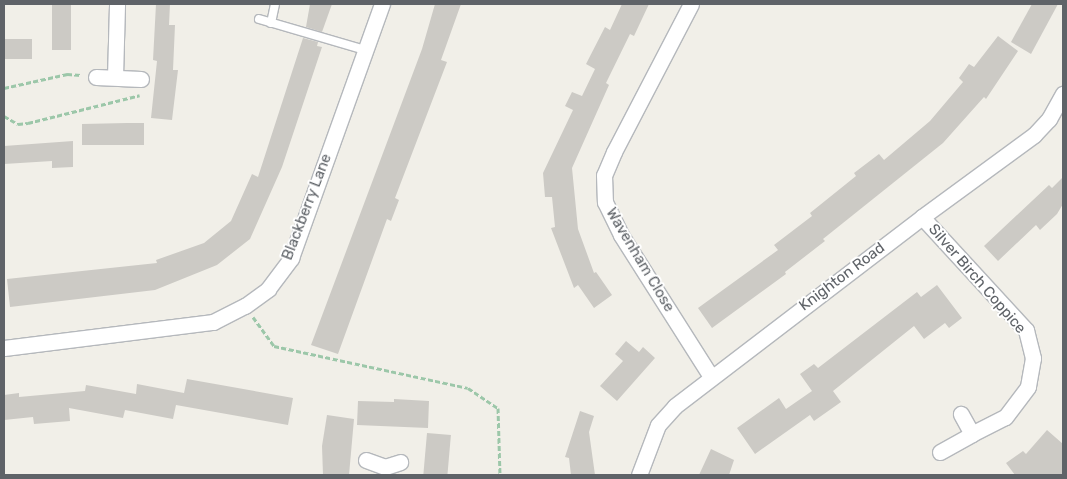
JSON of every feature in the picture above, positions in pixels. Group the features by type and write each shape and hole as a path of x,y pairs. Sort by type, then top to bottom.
{"street":[{"path":"115,78 117,4"},
{"name":"Blackberry Lane","path":"4,348 213,322 245,306 268,289 291,258 382,4"},
{"name":"Wavenham Close","path":"691,4 614,152 604,175 604,184 605,202 621,235 711,377"},
{"path":"96,77 141,79"},
{"name":"Knighton Road","path":"639,475 658,425 675,406 922,217 1034,135 1049,119 1063,94"},
{"name":"Silver Birch Coppice","path":"922,217 1026,330 1033,358 1028,387 1005,417 940,452"},
{"path":"961,414 972,434"},
{"path":"366,460 384,471 400,462"}],"lane":[{"path":"271,23 274,4"},
{"path":"259,19 365,50"}],"path":[{"path":"4,88 67,74 96,77"},
{"path":"4,116 18,124 28,123 136,98 144,88 141,79"},
{"path":"245,306 274,346 468,388 498,408 500,475"}],"building":[{"path":"52,4 71,4 71,50 52,50"},
{"path":"156,4 170,4 169,25 175,25 173,70 178,70 172,120 151,118 157,61 153,60"},
{"path":"310,4 332,4 322,32 306,27"},
{"path":"435,4 461,4 441,60 447,62 395,198 399,200 391,221 387,219 338,354 311,345 422,49"},
{"path":"622,4 649,4 634,36 630,34 606,83 609,85 572,168 578,229 594,273 596,272 612,295 594,308 578,285 574,288 551,228 555,227 552,197 545,197 543,173 573,110 565,106 572,92 582,96 595,69 586,64 605,27 610,30"},
{"path":"1032,4 1058,4 1031,54 1011,42"},
{"path":"998,36 1018,51 986,99 984,97 943,143 823,239 825,241 785,272 786,274 712,328 698,308 778,250 774,245 812,216 810,213 856,176 854,173 879,154 884,160 930,121 963,82 959,78 969,64 974,67"},
{"path":"303,38 318,42 317,46 322,47 282,167 250,239 217,265 155,290 10,307 7,279 157,263 156,260 204,243 231,221 252,174 258,177"},
{"path":"4,39 32,39 32,59 4,59"},
{"path":"144,123 144,145 82,145 82,124"},
{"path":"73,141 73,167 52,168 52,161 4,164 4,146"},
{"path":"1063,177 1063,204 1057,214 1040,230 1036,225 998,261 984,246 1049,185 1052,188"},
{"path":"937,285 962,318 949,328 945,323 924,339 914,326 833,391 841,402 814,421 810,415 755,454 737,428 779,398 786,409 812,391 800,374 814,364 818,368 917,292 921,297"},
{"path":"626,341 639,352 643,347 655,358 617,401 600,386 623,361 615,354"},
{"path":"187,379 293,398 288,425 176,405 173,419 125,410 123,418 69,408 70,421 34,424 33,417 4,420 4,395 19,393 19,397 85,391 86,385 136,394 137,384 184,393"},
{"path":"394,399 429,401 428,428 357,425 358,401 394,402"},
{"path":"580,411 594,416 589,432 595,475 571,475 569,458 565,457"},
{"path":"327,415 354,419 349,475 323,475 322,446"},
{"path":"1047,430 1063,444 1063,475 1015,475 1006,463 1023,451 1026,454"},
{"path":"427,433 451,435 447,475 423,475"},
{"path":"711,449 734,460 729,475 699,475"}]}
